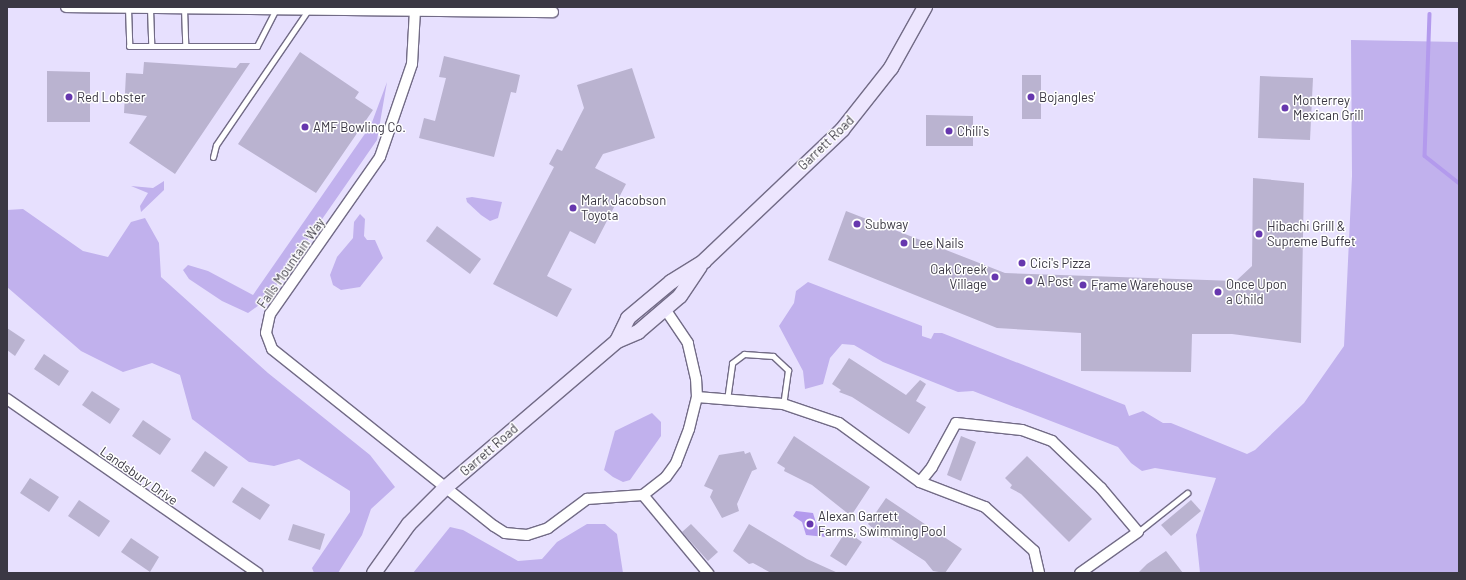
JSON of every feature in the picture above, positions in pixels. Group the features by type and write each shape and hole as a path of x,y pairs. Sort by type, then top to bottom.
{"street":[{"path":"66,7 309,8 553,12"},
{"name":"Garrett Road","path":"618,341 628,318 671,282 704,261 852,118 891,68 925,7"},
{"name":"Falls Mountain Way","path":"416,10 412,64 380,157 270,314 266,333 267,341 277,353 445,488 494,526 518,536 543,532 588,499 643,495"},
{"name":"Garrett Road","path":"374,573 404,530 445,488 618,341 638,332 680,296 704,261"},
{"path":"665,309 688,343 697,397 676,463 666,477 643,495 708,573"},
{"path":"697,397 783,404 839,423 920,482 985,507 1034,551 1039,573"},
{"name":"Landsbury Drive","path":"7,399 257,573"},
{"path":"920,482 932,467 956,423 1022,430 1052,441 1102,488 1138,532 1080,573"}],"lane":[{"path":"128,8 129,46 257,46 276,9"},
{"path":"150,8 151,46"},
{"path":"184,8 185,46"},
{"path":"213,158 216,145 309,8"},
{"path":"727,400 732,363 744,354 772,356 788,370 783,404"},
{"path":"1138,532 1187,493"}],"shaded area":[{"path":"1351,40 1459,42 1459,573 1200,573 1196,535 1216,478 1155,468 1142,471 1131,463 1118,447 973,391 958,392 883,362 854,345 842,344 830,358 823,384 805,389 803,371 779,326 794,303 796,291 808,282 922,326 922,336 931,339 934,333 942,333 1125,405 1129,416 1143,411 1163,423 1171,423 1247,454 1255,450 1304,403 1344,346 1352,176"},
{"path":"387,82 377,140 266,300 248,313 222,301 189,279 183,270 188,265 208,271 253,295 371,125"},
{"path":"164,181 164,190 141,212 140,206 148,193 131,186 153,188"},
{"path":"472,197 502,202 498,218 490,221 481,215 467,202 466,198"},
{"path":"23,209 83,251 108,257 131,222 145,218 159,243 161,277 268,373 370,455 395,487 371,509 362,535 338,573 314,573 312,568 350,512 350,491 299,459 274,466 249,462 192,419 180,375 152,363 123,372 81,351 7,287 7,210"},
{"path":"360,214 365,219 364,236 367,240 375,240 383,258 360,287 341,290 333,285 330,275 337,257 353,238 354,222"},
{"path":"652,413 661,422 661,436 630,480 623,482 613,477 604,470 615,431"},
{"name":"Alexan Garrett Farms, Swimming Pool","path":"796,511 813,513 817,526 827,530 826,537 806,535 802,522 793,516"},
{"path":"587,524 605,524 617,534 623,573 413,573 450,527 463,530 518,561 542,559 557,542"}],"building":[{"name":"AMF Bowling Co.","path":"300,52 359,92 355,98 373,110 316,193 238,144"},
{"path":"444,56 520,75 516,93 511,92 494,157 419,138 424,118 435,121 446,78 439,77"},
{"path":"144,62 236,68 240,63 250,63 175,174 129,143 147,116 124,113 126,73 143,74"},
{"name":"Mark Jacobson Toyota","path":"632,68 655,138 603,154 595,168 626,184 595,244 570,231 547,276 572,289 557,317 493,284 554,167 549,164 557,149 562,151 584,108 577,85"},
{"name":"Red Lobster","path":"47,71 90,72 90,122 47,122"},
{"name":"Bojangles'","path":"1022,75 1041,75 1041,119 1022,119"},
{"name":"Monterrey Mexican Grill","path":"1260,76 1313,78 1310,140 1258,138"},
{"name":"Chili's","path":"926,115 973,116 973,146 926,146"},
{"name":"Oak Creek Village","path":"1253,178 1304,183 1301,343 1232,334 1192,334 1191,372 1081,371 1081,333 997,328 828,260 846,211 1005,273 1236,281 1252,266"},
{"path":"437,226 481,259 470,274 426,241"},
{"path":"7,328 25,340 15,356 7,350"},
{"path":"44,354 69,371 59,386 34,369"},
{"path":"849,358 906,395 920,380 926,384 916,401 926,407 909,434 852,397 839,392 841,390 832,384"},
{"path":"92,391 120,409 110,424 82,405"},
{"path":"143,420 171,439 160,455 132,436"},
{"path":"794,436 870,487 851,516 812,485 784,471 785,468 777,463"},
{"path":"961,436 976,442 961,481 947,475"},
{"path":"205,451 228,467 214,487 191,471"},
{"path":"744,451 745,454 750,452 757,469 752,471 737,504 739,511 722,518 710,497 713,490 704,486 719,455"},
{"path":"1027,456 1092,519 1069,542 1021,494 1010,488 1012,485 1005,478"},
{"path":"30,478 59,497 49,512 20,493"},
{"path":"242,487 270,505 260,520 232,502"},
{"path":"886,498 962,549 945,573 933,571 925,561 888,537 884,538 868,524"},
{"path":"79,500 110,521 99,537 68,516"},
{"path":"1191,500 1201,511 1171,536 1161,525"},
{"path":"293,524 325,534 320,550 288,540"},
{"path":"691,524 718,552 708,561 682,532"},
{"path":"749,524 807,559 838,573 771,573 753,563 749,564 733,551"},
{"path":"846,531 862,542 846,566 830,556"},
{"path":"131,538 159,557 150,572 121,552"},
{"path":"1166,551 1183,573 1138,573 1147,564"}],"waterway":[{"path":"1430,14 1425,156 1459,183"}],"place":[{"name":"Red Lobster","path":"69,97"},
{"name":"Bojangles'","path":"1031,97"},
{"name":"Monterrey Mexican Grill","path":"1285,108"},
{"name":"AMF Bowling Co.","path":"305,127"},
{"name":"Chili's","path":"949,131"},
{"name":"Mark Jacobson Toyota","path":"573,208"},
{"name":"Subway","path":"857,224"},
{"name":"Hibachi Grill & Supreme Buffet","path":"1259,234"},
{"name":"Lee Nails","path":"904,243"},
{"name":"Cici's Pizza","path":"1022,263"},
{"name":"Oak Creek Village","path":"995,277"},
{"name":"A Post","path":"1029,281"},
{"name":"Frame Warehouse","path":"1083,285"},
{"name":"Once Upon a Child","path":"1218,292"},
{"name":"Alexan Garrett Farms, Swimming Pool","path":"810,524"}]}
